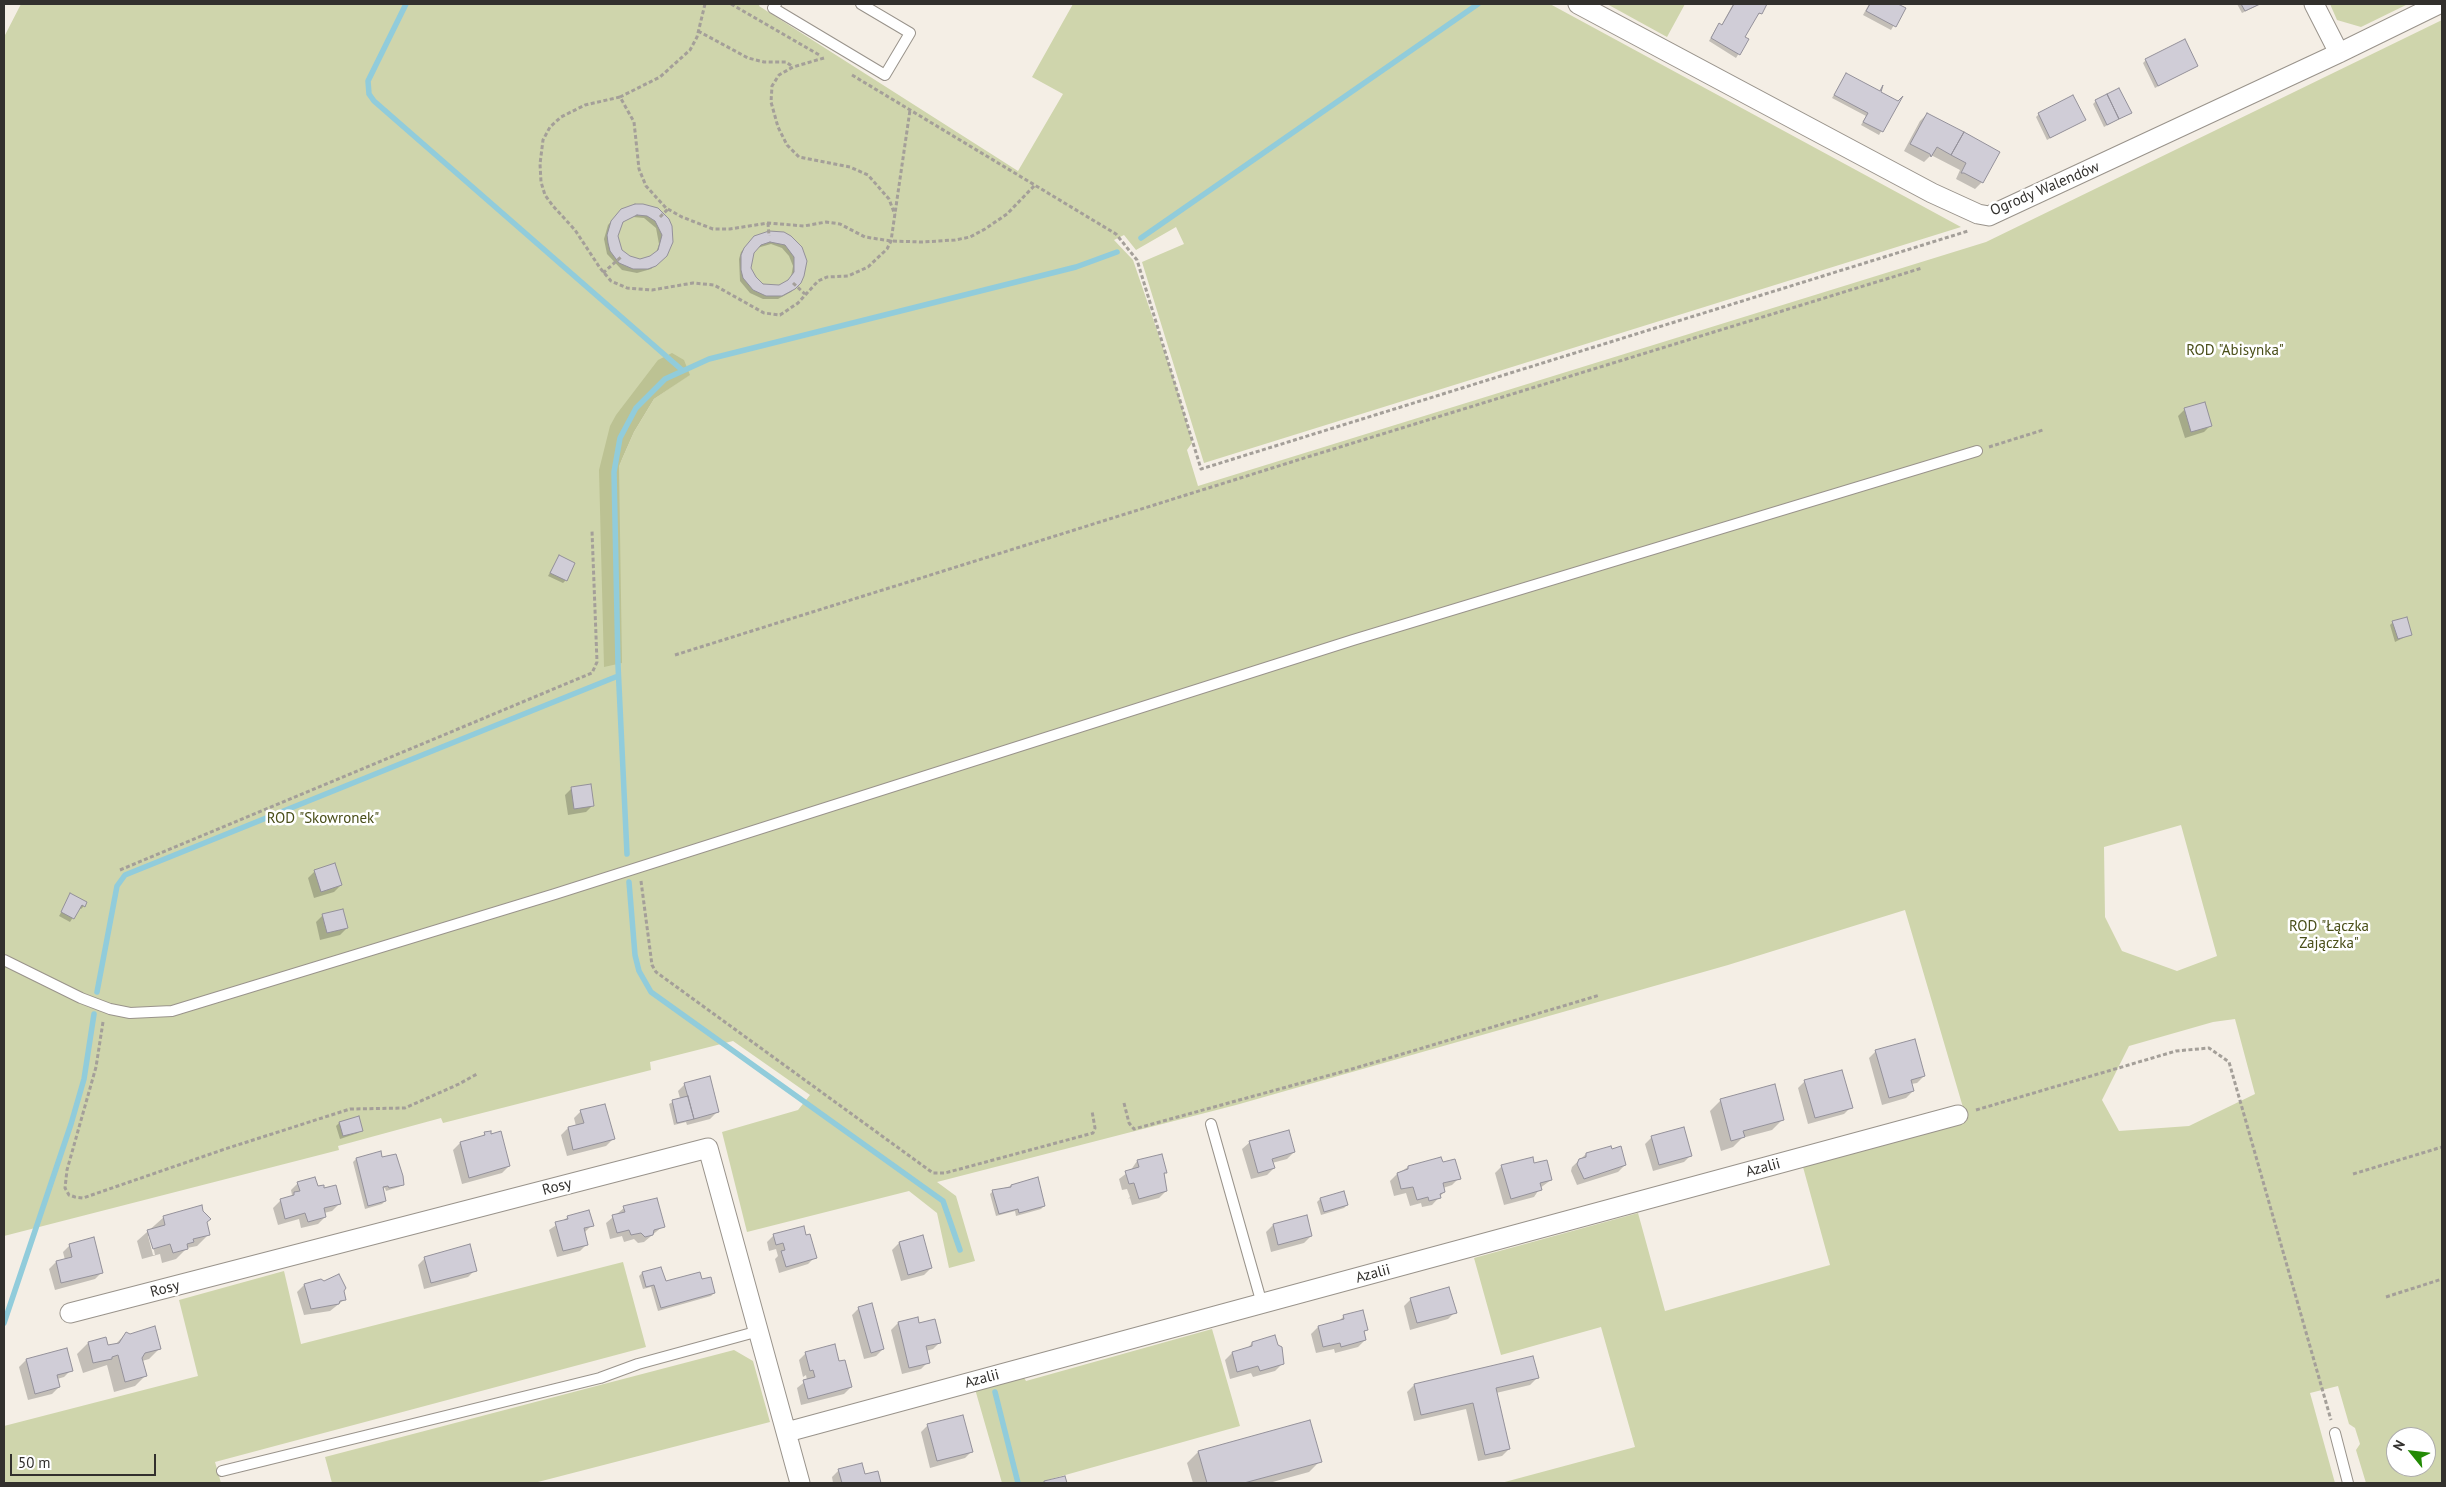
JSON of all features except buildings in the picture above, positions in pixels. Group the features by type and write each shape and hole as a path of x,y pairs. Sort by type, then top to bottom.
{"street":[{"name":"Ogrody Walendów","path":"1578,4 1932,193 1978,214 1989,216 2439,4"},
{"path":"2314,4 2338,53"},
{"name":"Azalii","path":"786,1432 1958,1115"},
{"name":"Rosy","path":"70,1313 708,1148 800,1483"}],"lane":[{"path":"776,4 773,8 885,75 910,32 861,4"},
{"path":"4,960 81,998 105,1007 130,1013 172,1011 555,894 1343,643 1977,451"},
{"path":"1211,1124 1262,1304"},
{"path":"222,1472 600,1378 638,1364 759,1331"},
{"path":"2335,1433 2348,1483"}],"path":[{"path":"706,4 690,50 660,78 620,97 584,105 561,117 550,127 543,140 540,164 541,182 545,194 575,230 603,273 611,281 627,288 652,290 693,284 714,285 764,313 780,315 794,306 818,281 827,277 848,276 868,267 887,249 891,241 910,110"},
{"path":"730,4 832,62"},
{"path":"698,31 748,58 764,62 786,62 793,67"},
{"path":"824,58 793,67 779,75 772,86 771,102 778,127 787,145 799,158 850,167 868,175 889,199 895,215"},
{"path":"848,72 1116,234 1137,260 1201,469 1986,226 1989,216"},
{"path":"620,97 634,122 640,169 646,186 668,208 682,217 713,229 730,229 768,223 804,226 826,222 840,224 865,236 891,241 922,242 970,237 1007,214 1035,185"},
{"path":"660,217 668,208"},
{"path":"768,223 769,236"},
{"path":"603,273 621,257"},
{"path":"675,655 1282,465 1922,268"},
{"path":"793,283 805,294"},
{"path":"1977,451 2043,430"},
{"path":"120,870 592,673 597,662 592,531"},
{"path":"638,866 652,965 656,972 933,1173 944,1173 1093,1133 1095,1128 1092,1111"},
{"path":"1124,1103 1129,1123 1134,1129 1352,1069 1600,996"},
{"path":"105,1007 98,1060 67,1170 65,1188 69,1195 75,1197 83,1198 225,1149 350,1110 405,1108 477,1074"},
{"path":"1958,1115 2176,1051 2209,1048 2229,1062 2335,1433"},
{"path":"2353,1174 2442,1147"},
{"path":"2386,1297 2442,1279"}],"green space":[{"path":"21,4 760,4 759,6 1018,171 1063,94 1032,77 1073,4 1550,4 1961,227 1204,463 1142,262 1184,244 1176,227 1136,250 1124,235 1114,240 1133,260 1176,386 1191,438 1192,443 1187,450 1198,486 1986,242 2442,20 2442,1483 2366,1483 2356,1450 2360,1444 2355,1428 2349,1424 2338,1386 2310,1393 2335,1483 1501,1483 1635,1447 1601,1327 1501,1355 1474,1258 1638,1213 1665,1311 1830,1265 1803,1167 1967,1121 1905,910 1728,965 1236,1105 937,1182 956,1196 975,1261 949,1268 937,1213 909,1191 747,1232 722,1132 798,1110 810,1095 733,1041 650,1062 651,1070 443,1123 441,1118 338,1146 339,1150 4,1236 4,37","holes":["658,361 689,375 654,399 634,432 619,466","2181,825 2217,956 2177,971 2122,951 2105,917 2104,847","2235,1019 2255,1094 2189,1126 2119,1131 2102,1100 2129,1046 2213,1022"]},
{"path":"1607,4 1685,4 1667,37"},
{"path":"2330,4 2408,4 2361,27 2337,20"},
{"path":"672,353 684,360 690,375 654,399 634,432 619,466 622,663 604,667 599,470 610,426 616,415 658,360"},
{"path":"623,1262 646,1347 215,1462 221,1483 4,1483 4,1426 198,1376 179,1300 284,1271 301,1344"},
{"path":"1212,1329 1240,1426 1044,1481 1044,1483 1002,1483 975,1389 1023,1376 1026,1381"},
{"path":"734,1350 753,1361 770,1422 534,1483 332,1483 325,1457"}],"waterway":[{"path":"406,4 368,81 369,94 374,101 682,370"},
{"path":"1141,238 1478,4"},
{"path":"627,854 618,665 614,472 620,438 636,408 665,379 709,359 1076,267 1117,252"},
{"path":"97,992 117,886 125,875 618,676"},
{"path":"629,882 635,955 639,971 651,992 943,1201 960,1250"},
{"path":"4,1323 71,1124 84,1079 94,1014"},
{"path":"995,1392 1018,1483"}],"park label":[{"name":"ROD \"Abisynka\"","path":"2235,351"},
{"name":"ROD \"Skowronek\"","path":"323,819"},
{"name":"ROD \"Łączka Zajączka\"","path":"2329,936"}]}
